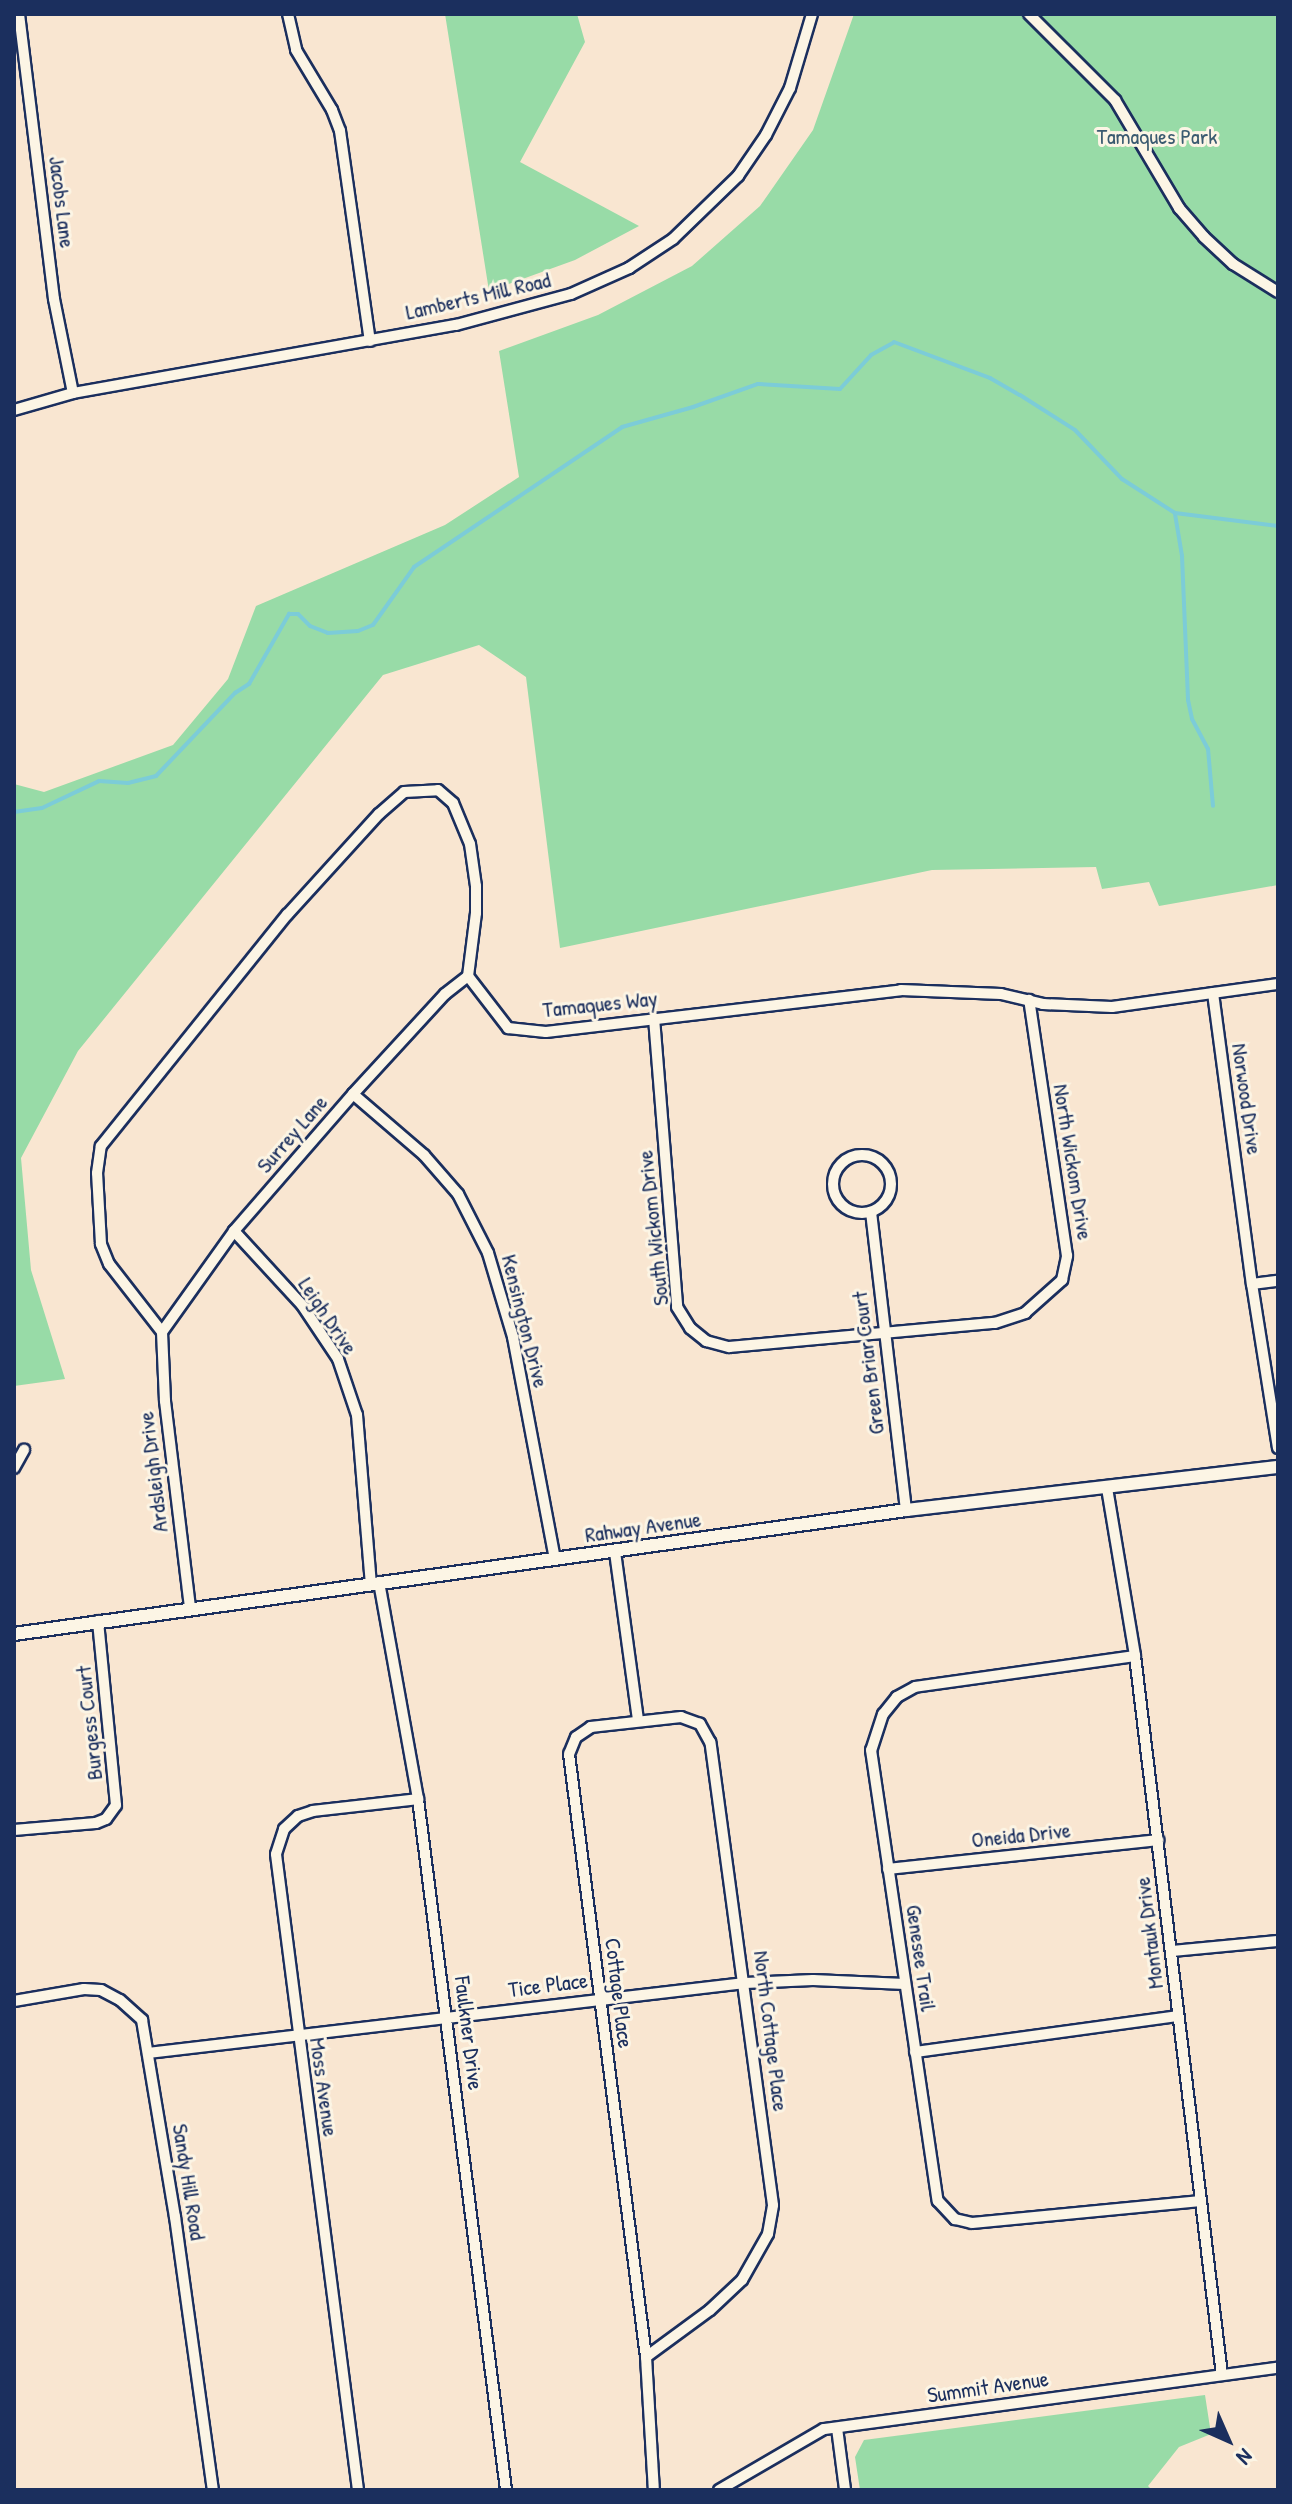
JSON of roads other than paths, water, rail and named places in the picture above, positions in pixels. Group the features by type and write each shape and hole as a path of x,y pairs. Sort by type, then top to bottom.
{"street":[{"name":"Jacobs Lane","path":"19,14 54,299 73,393"},
{"path":"288,14 296,50 332,110 340,131 370,341"},
{"name":"Lamberts Mill Road","path":"14,410 73,393 456,325 571,294 629,268 673,239 705,212 738,176 766,135 790,88 812,14"},
{"path":"1029,14 1115,100 1179,208 1204,237 1233,264 1278,292"},
{"path":"162,1332 109,1264 101,1244 97,1173 101,1146 287,915 379,814 404,792 438,790 453,803 470,844 476,913 468,976"},
{"name":"Tamaques Way","path":"468,976 508,1028 546,1032 901,990 1001,994 1029,1000 1112,1007 1278,984"},
{"name":"Surrey Lane","path":"162,1332 234,1231 353,1094 445,994 468,976"},
{"name":"Norwood Drive","path":"1213,993 1252,1284 1278,1448"},
{"name":"North Wickom Drive","path":"884,1333 995,1323 1025,1313 1062,1280 1067,1256 1029,1000"},
{"name":"South Wickom Drive","path":"654,1018 677,1307 690,1328 706,1341 729,1347 884,1333"},
{"name":"Kensington Drive","path":"353,1094 424,1155 458,1194 488,1253 513,1337 555,1559"},
{"path":"852,1156 873,1156 881,1161 891,1176 890,1195 871,1212 846,1209 835,1195 833,1186 837,1168 852,1156"},
{"name":"Green Briar Court","path":"871,1212 906,1510"},
{"name":"Leigh Drive","path":"234,1231 302,1305 338,1359 357,1415 375,1583"},
{"path":"1252,1284 1278,1281"},
{"name":"Ardsleigh Drive","path":"162,1332 165,1401 190,1607"},
{"path":"14,1468 24,1450"},
{"name":"Rahway Avenue","path":"14,1634 190,1607 615,1552 906,1510 1278,1467"},
{"name":"Montauk Drive","path":"1107,1488 1135,1656 1222,2375"},
{"path":"615,1552 638,1720"},
{"name":"Faulkner Drive","path":"375,1583 418,1799 506,2490"},
{"name":"Burgess Court","path":"14,1830 96,1823 106,1819 116,1805 98,1621"},
{"name":"Genesee Trail","path":"1135,1656 915,1687 897,1697 883,1714 871,1750 938,2201 955,2219 996,2223 1201,2201"},
{"name":"North Cottage Place","path":"638,1720 691,1719 707,1732 745,1983 773,2205 768,2234 742,2280 710,2310 646,2357"},
{"name":"Cottage Place","path":"638,1720 591,1727 576,1737 569,1754 646,2357 654,2490"},
{"name":"Moss Avenue","path":"358,2490 275,1868 284,1829 298,1816 313,1811 418,1799"},
{"name":"Oneida Drive","path":"888,1869 1158,1840"},
{"path":"1172,1951 1278,1941"},
{"name":"Tice Place","path":"148,2053 745,1983 813,1980 905,1984"},
{"name":"Sandy Hill Road","path":"14,2001 84,1989 101,1990 132,2009 142,2020 213,2490"},
{"path":"915,2052 1178,2016"},
{"name":"Summit Avenue","path":"719,2490 808,2436 837,2428 1278,2368"},
{"path":"837,2428 845,2490"}],"waterway":[{"path":"14,812 42,808 99,781 128,783 156,776 235,693 249,684 289,614 298,614 310,626 328,633 358,631 373,625 414,567 622,427 758,384 840,389 871,355 894,342 990,378 1020,395 1075,430 1122,479 1175,513 1278,526"},
{"path":"1175,514 1182,556 1188,700 1192,719 1208,749 1213,806"}],"park label":[{"name":"Tamaques Park","path":"1157,137"}]}
